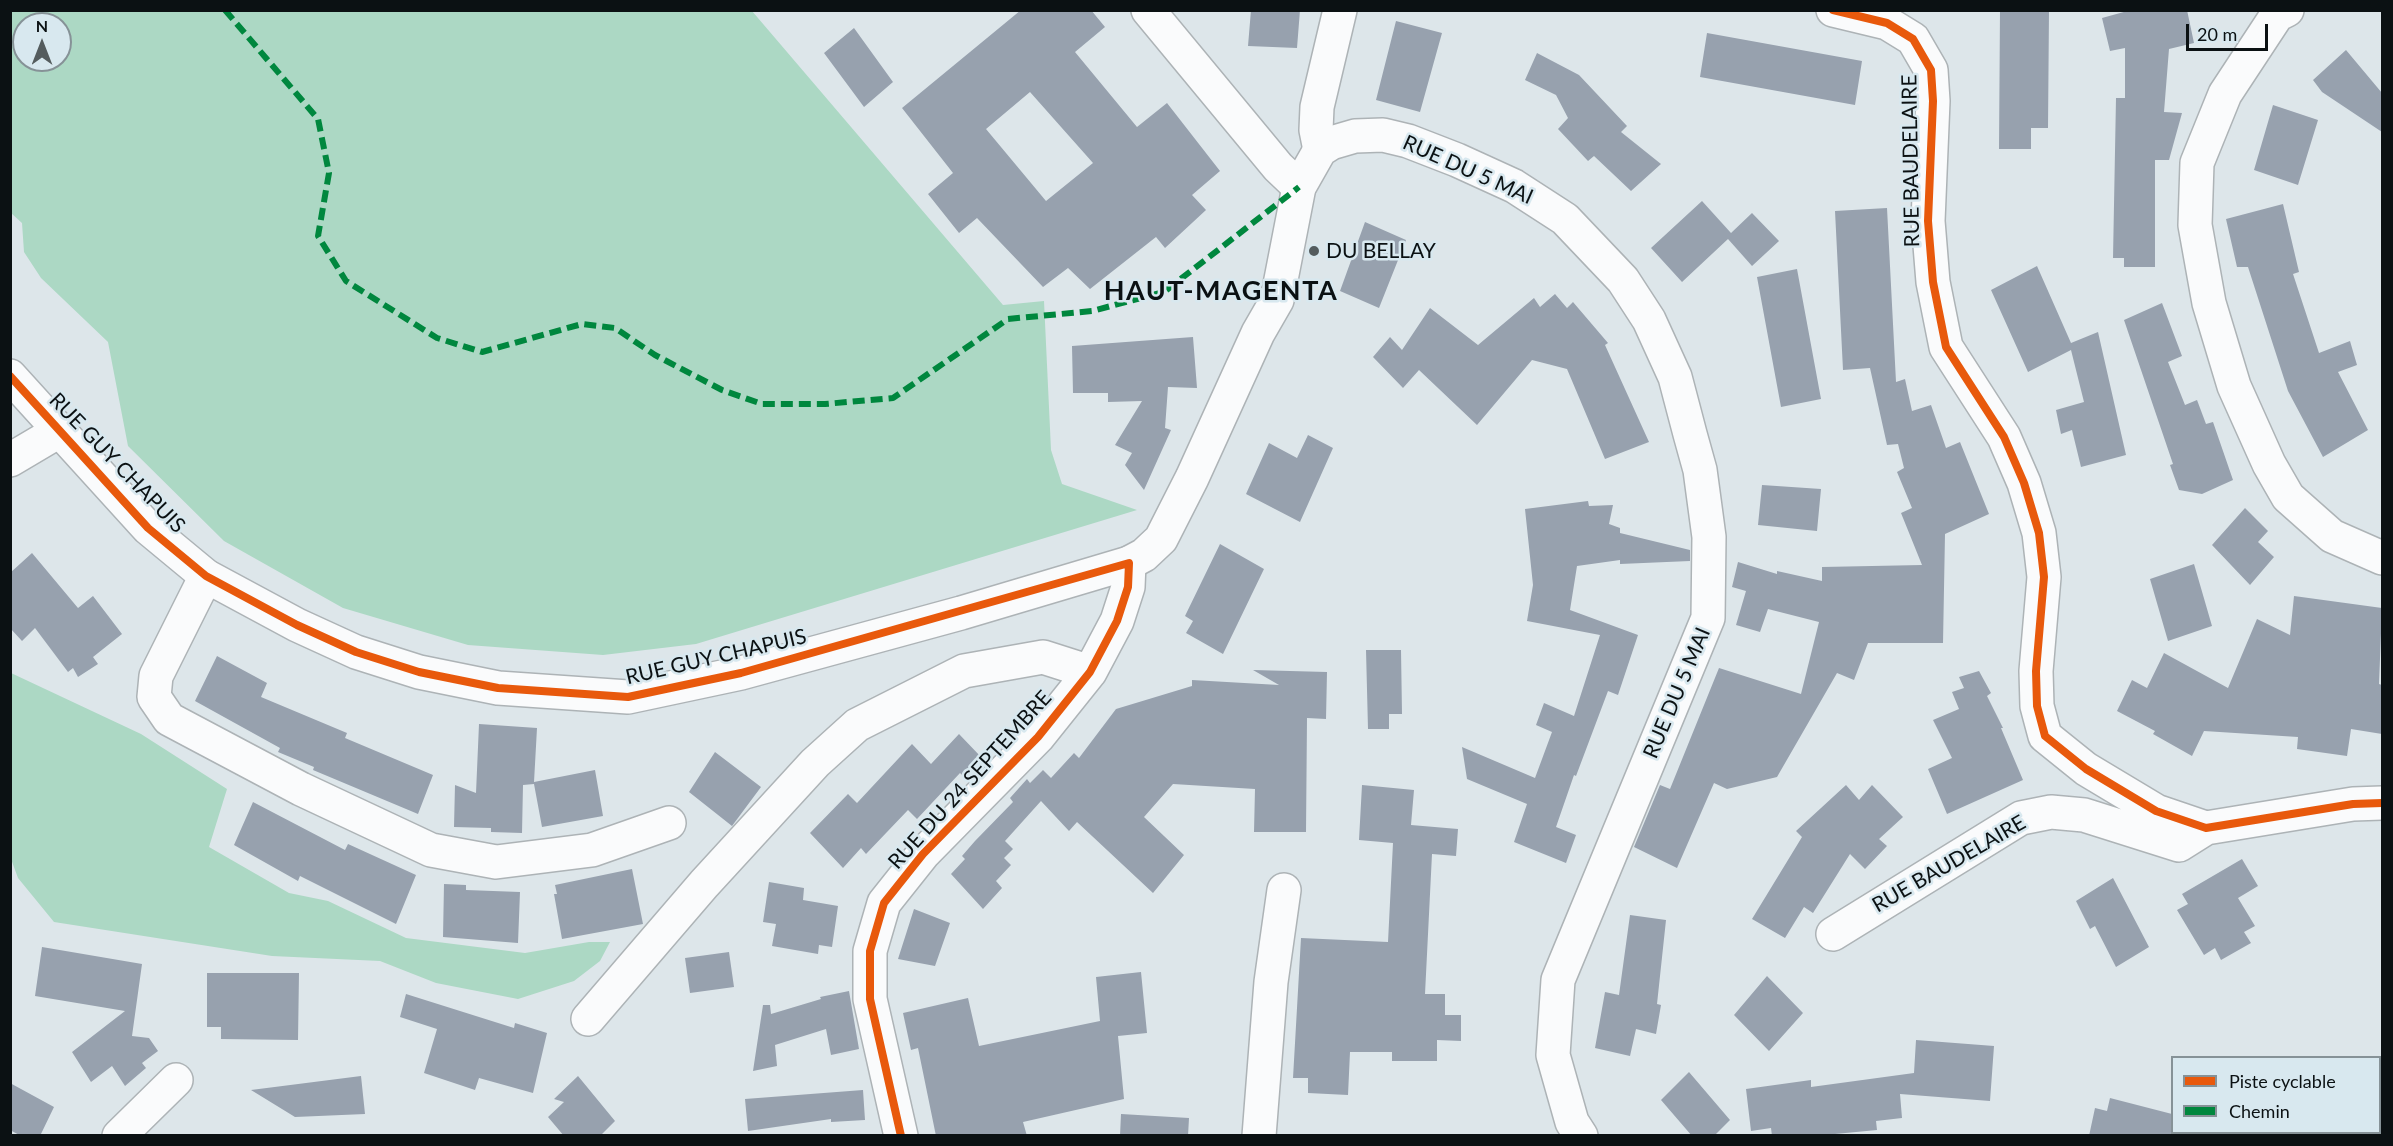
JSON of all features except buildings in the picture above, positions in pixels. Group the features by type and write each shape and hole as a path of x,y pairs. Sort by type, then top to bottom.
{"street":[{"path":"1148,10 1278,167 1299,187"},
{"path":"1130,563 1144,555 1161,539 1197,469 1258,333 1277,300 1299,187 1320,150 1316,130 1317,107 1340,10"},
{"name":"RUE BAUDELAIRE","path":"1833,10 1887,23 1914,39 1931,70 1933,100 1929,221 1933,282 1946,347 2004,437 2024,483 2039,532 2044,577 2036,671 2037,706 2045,736 2086,768 2156,811 2206,828"},
{"path":"2280,12 2225,94 2197,163 2195,225 2209,303 2234,386 2269,464 2288,497 2332,536 2382,558"},
{"name":"RUE DU 5 MAI","path":"1320,150 1331,143 1368,134 1408,141 1514,186 1565,219 1623,280 1649,320 1675,377 1693,443 1700,470 1709,537 1708,618 1558,980 1553,1055 1572,1122 1581,1136"},
{"name":"RUE GUY CHAPUIS","path":"10,376 148,528 206,576 297,626 356,652 419,672 498,688 628,697 741,673 1130,563"},
{"path":"10,460 59,431"},
{"name":"RUE DU 24 SEPTEMBRE","path":"901,1136 870,999 870,951 884,903 923,854 1038,737 1090,672 1118,621 1128,587 1130,563"},
{"path":"206,576 156,676 154,697 168,719 301,789 431,850 496,862 592,850 669,823"},
{"path":"588,1019 704,884 815,764 857,725 964,670 1043,657 1090,672"},
{"name":"RUE BAUDELAIRE","path":"1833,934 2020,818 2051,812 2084,814 2179,845 2206,828 2353,804 2382,803"},
{"path":"1258,1136 1271,982 1284,890"},
{"path":"119,1136 176,1080"}],"green space":[{"path":"10,11 752,11 1003,305 1044,301 1051,450 1062,484 1137,510 696,644 603,655 468,645 343,608 224,541 128,446 108,342 41,278 24,252 22,223 11,213"},
{"path":"11,673 141,734 227,789 209,847 289,893 328,901 406,938 525,953 589,942 610,942 600,961 574,981 518,999 436,983 380,961 272,956 54,922 18,878 11,859"}],"marked path":[{"path":"225,10 318,119 329,173 318,236 346,281 437,338 482,352 582,324 615,328 655,355 722,390 762,404 825,404 893,398 1008,319 1092,311 1164,292 1299,187"}],"cycle path":[{"path":"1833,10 1887,23 1913,39 1931,70 1933,101 1928,221 1933,282 1946,347 2004,437 2024,483 2039,533 2044,577 2036,671 2037,706 2045,736 2086,769 2156,811 2206,828 2353,804 2382,803"},
{"path":"10,376 148,528 206,576 297,625 356,652 419,672 498,688 628,697 741,673 1129,563 1128,587 1117,621 1090,672 1038,737 923,854 884,903 870,951 870,999 901,1136"}],"place":[{"name":"DU BELLAY","path":"1314,251"}],"district":[{"name":"HAUT-MAGENTA","path":"1221,291"}]}
